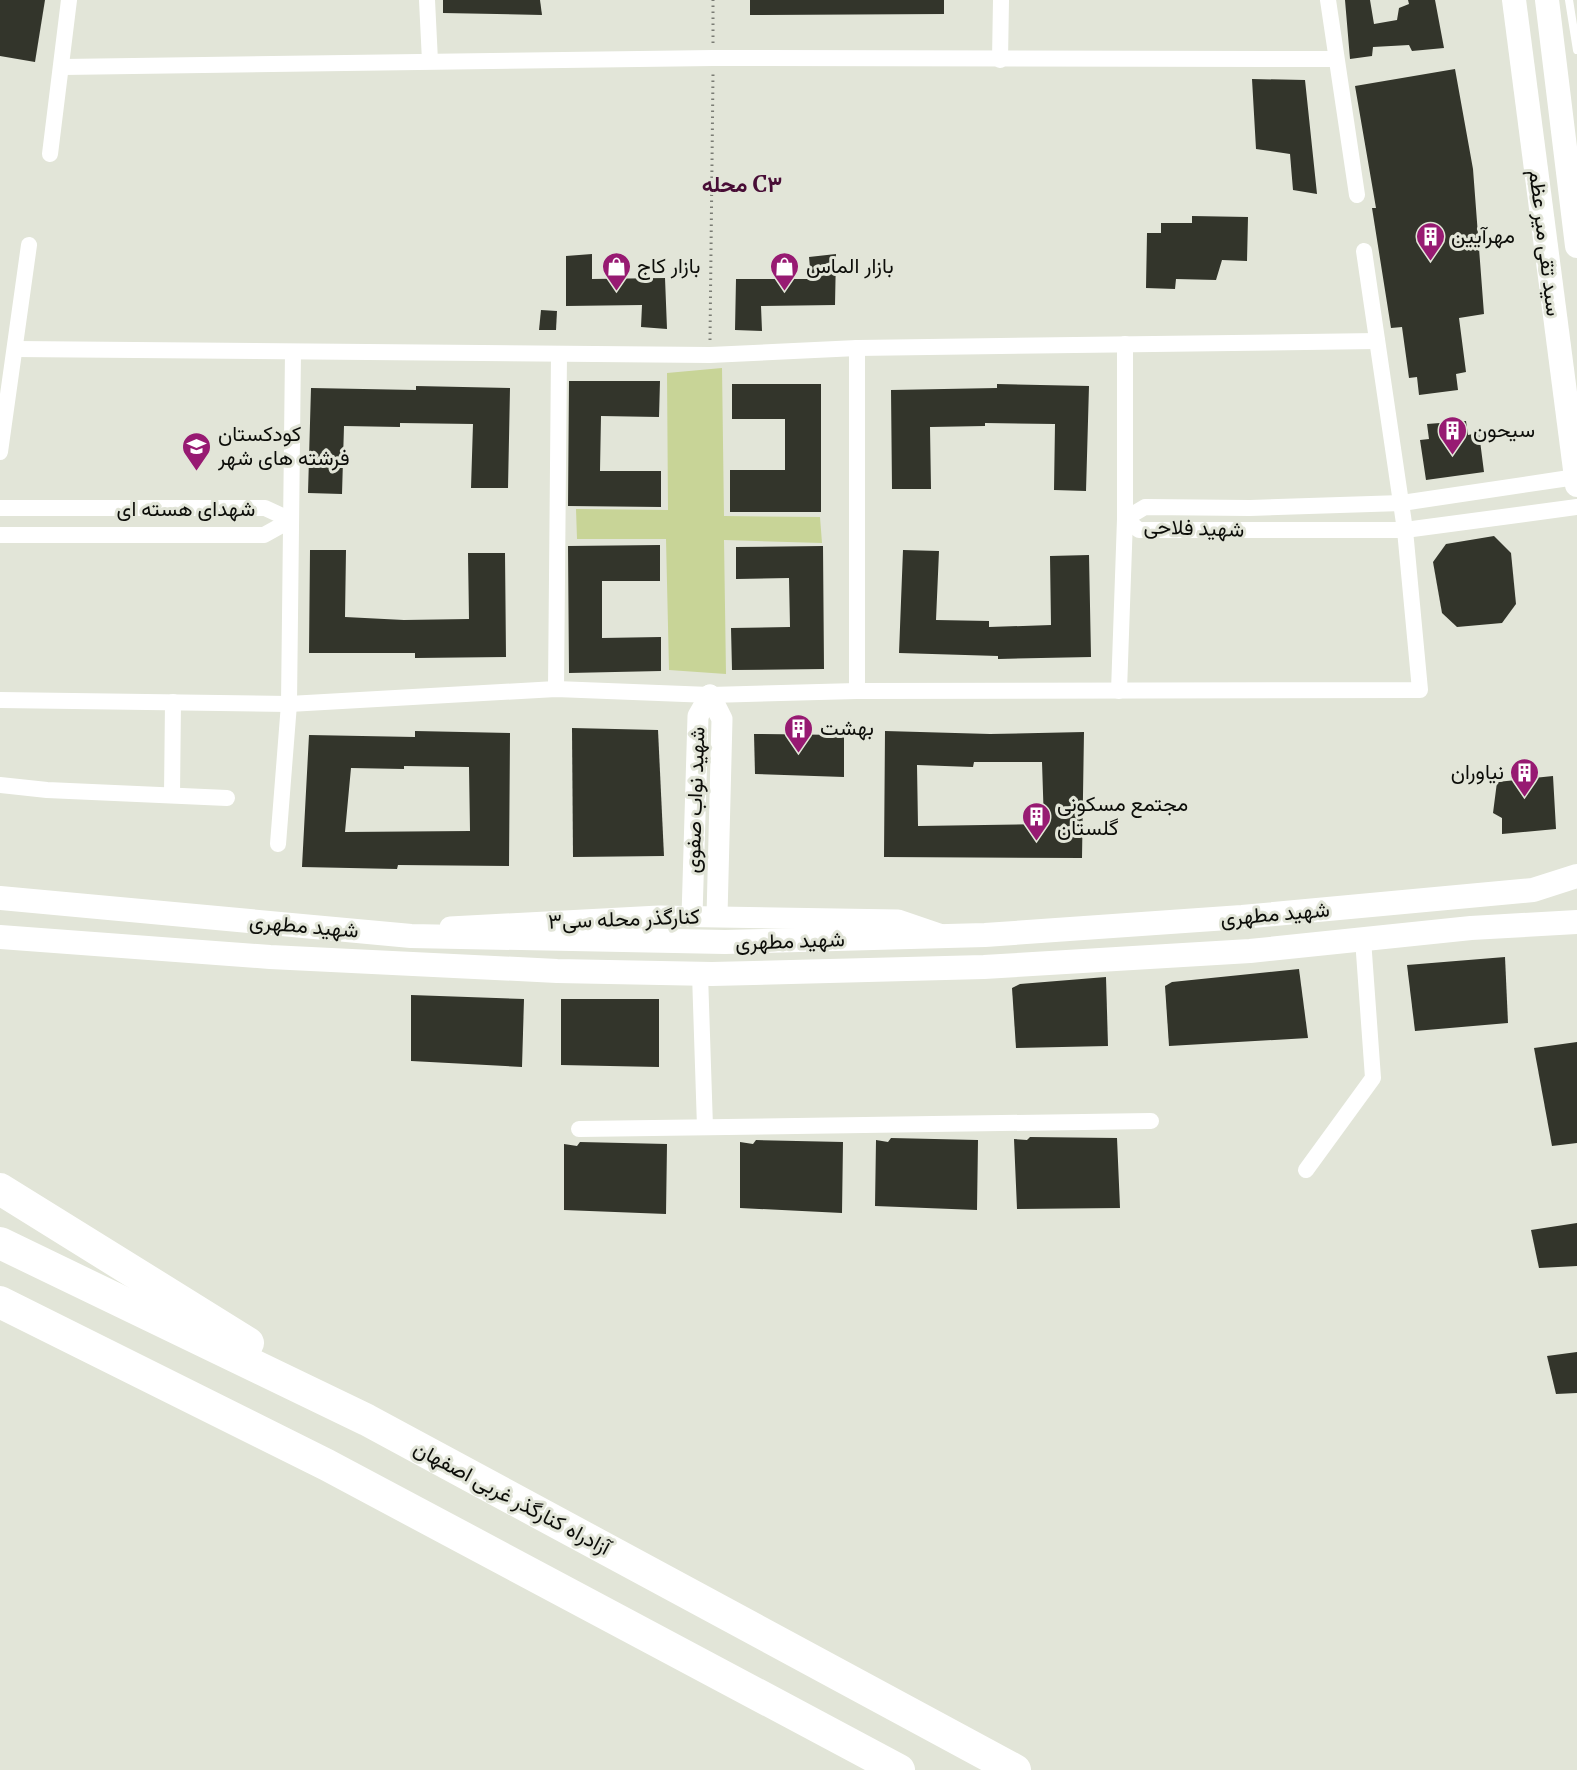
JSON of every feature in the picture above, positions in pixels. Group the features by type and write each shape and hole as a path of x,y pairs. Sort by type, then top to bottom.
{"highway":[{"path":"0,1190 127,1267 367,1420"},
{"name":"آزادراه کنارگذر غربی اصفهان","path":"0,1243 367,1420 1015,1770"},
{"path":"0,1302 327,1465 899,1770"}],"main road":[{"name":"سید تقی میر عظم","path":"1514,0 1576,481"},
{"name":"سید تقی میر عظم","path":"1547,0 1577,246"},
{"name":"شهید مطهری","path":"0,898 411,936 725,942 945,936 1242,917 1533,890 1577,876"},
{"path":"1506,926 1514,914 1515,905 1507,892"},
{"name":"شهید مطهری","path":"0,937 270,957 557,971 700,974 996,967 1250,951 1506,926 1577,922"}],"street":[{"path":"50,154 63,67 69,0"},
{"path":"427,0 430,61"},
{"path":"1000,60 1001,0"},
{"path":"1328,0 1357,195"},
{"path":"63,67 713,58 1335,59"},
{"path":"0,452 29,245"},
{"path":"0,700 289,704 556,689 710,695 856,691 1420,690 1406,530 1364,251"},
{"path":"15,349 710,355 857,348 1377,341"},
{"path":"1119,692 1125,519 1125,344"},
{"path":"856,691 857,348"},
{"path":"278,844 289,704 293,352"},
{"path":"556,689 559,354"},
{"name":"شهید فلاحی","path":"1576,481 1536,484 1402,503 1250,508 1144,507 1125,519 1139,530 1406,530 1577,507"},
{"path":"1536,484 1550,492 1551,502 1543,511"},
{"name":"شهدای هسته ای","path":"0,508 265,508 291,520"},
{"name":"شهدای هسته ای","path":"0,535 264,535 291,520"},
{"name":"شهید نواب صفوی","path":"692,916 698,716 710,695"},
{"name":"شهید نواب صفوی","path":"710,695 722,719 717,916"},
{"path":"172,795 173,702"},
{"path":"0,785 227,798"},
{"path":"692,879 701,890 709,891 718,883"},
{"name":"کنارگذر محله سی۳","path":"411,936 444,927 692,916 898,920 945,936"},
{"path":"1306,1170 1373,1078 1363,939"},
{"path":"700,974 705,1127"},
{"path":"579,1129 1151,1121"}],"lane":[{"path":"1569,0 1577,50"}],"path":[{"path":"710,355 713,0"}],"green space":[{"path":"722,368 724,516 820,517 822,543 724,540 726,674 669,670 666,539 577,539 576,509 668,510 667,373"}],"building":[{"path":"0,0 45,0 35,62 0,56"},
{"path":"443,0 540,0 542,15 443,13"},
{"path":"750,0 944,0 944,14 750,15"},
{"path":"1345,0 1370,0 1374,24 1397,20 1399,8 1409,4 1408,0 1435,0 1444,48 1412,51 1409,45 1373,47 1372,56 1350,59"},
{"path":"1455,69 1473,169 1484,314 1459,318 1466,372 1456,374 1458,390 1419,395 1417,377 1409,378 1402,327 1391,328 1372,208 1376,208 1355,86"},
{"path":"1252,79 1305,80 1317,194 1293,190 1290,154 1256,149"},
{"path":"1192,216 1248,217 1247,261 1222,260 1216,280 1176,279 1175,289 1146,288 1147,233 1161,233 1161,223 1192,223"},
{"name":"بازار کاج","path":"592,254 592,279 665,278 667,329 641,327 642,305 566,306 566,256"},
{"name":"بازار الماس","path":"836,254 835,305 761,306 762,331 735,330 736,279 811,279 809,257"},
{"path":"541,310 557,311 556,330 539,330"},
{"path":"569,381 660,381 659,417 601,416 600,471 661,471 661,507 568,506"},
{"path":"732,384 821,384 821,512 730,512 730,470 785,470 785,419 732,419"},
{"path":"997,384 1089,386 1086,491 1054,490 1055,424 985,423 985,426 930,427 931,489 892,489 891,390 997,388"},
{"path":"416,386 510,388 508,488 471,488 473,424 400,423 400,427 344,426 342,494 308,493 311,388 416,390"},
{"name":"سیحون","path":"1466,421 1468,435 1479,433 1484,472 1426,480 1420,440 1429,439 1427,424"},
{"path":"1494,536 1511,553 1516,604 1502,623 1457,627 1442,613 1433,562 1446,544"},
{"path":"660,545 660,581 602,581 602,638 661,637 661,671 569,673 568,546"},
{"path":"823,546 824,669 732,670 731,628 790,627 789,578 736,579 736,547"},
{"path":"310,550 346,550 345,617 404,620 469,619 468,553 505,553 506,657 415,658 415,653 309,653"},
{"path":"903,550 939,551 936,620 989,621 989,627 1051,625 1050,556 1089,555 1091,657 998,659 998,656 899,653"},
{"path":"572,728 658,730 664,856 573,857"},
{"path":"415,731 510,733 509,866 398,865 397,869 302,867 309,735 415,737","holes":["469,767 470,831 345,832 351,768"]},
{"path":"885,731 990,734 1084,732 1082,858 884,857","holes":["974,762 1042,762 1044,824 918,826 917,765 973,767"]},
{"name":"بهشت","path":"754,734 844,735 844,777 755,774"},
{"name":"نیاوران","path":"1553,776 1556,829 1502,834 1502,818 1493,813 1497,782"},
{"path":"1505,957 1508,1023 1415,1031 1407,965"},
{"path":"1299,969 1308,1038 1169,1046 1165,986 1172,982"},
{"path":"1106,977 1108,1046 1016,1048 1012,988 1020,984"},
{"path":"411,995 524,999 522,1067 411,1061"},
{"path":"561,999 659,999 659,1067 561,1065"},
{"path":"1577,1042 1577,1143 1552,1146 1534,1048"},
{"path":"1030,1137 1117,1138 1120,1208 1017,1209 1014,1139 1027,1140"},
{"path":"891,1138 978,1140 977,1210 875,1206 876,1140 888,1142"},
{"path":"756,1140 843,1142 842,1213 740,1208 740,1142 753,1144"},
{"path":"580,1142 667,1144 666,1214 564,1210 564,1144 577,1146"},
{"path":"1577,1223 1577,1266 1539,1268 1531,1230"},
{"path":"1577,1352 1577,1393 1556,1394 1547,1356"}],"place":[{"name":"مهرآیین","path":"1430,262"},
{"name":"بازار کاج","path":"616,292"},
{"name":"بازار الماس","path":"785,292"},
{"name":"سیحون","path":"1452,456"},
{"name":"کودکستان فرشته های شهر","path":"197,472"},
{"name":"بهشت","path":"799,754"},
{"name":"نیاوران","path":"1525,798"},
{"name":"مجتمع مسکونی گلستان","path":"1036,842"}],"district":[{"name":"محله C۳","path":"742,184"}]}
